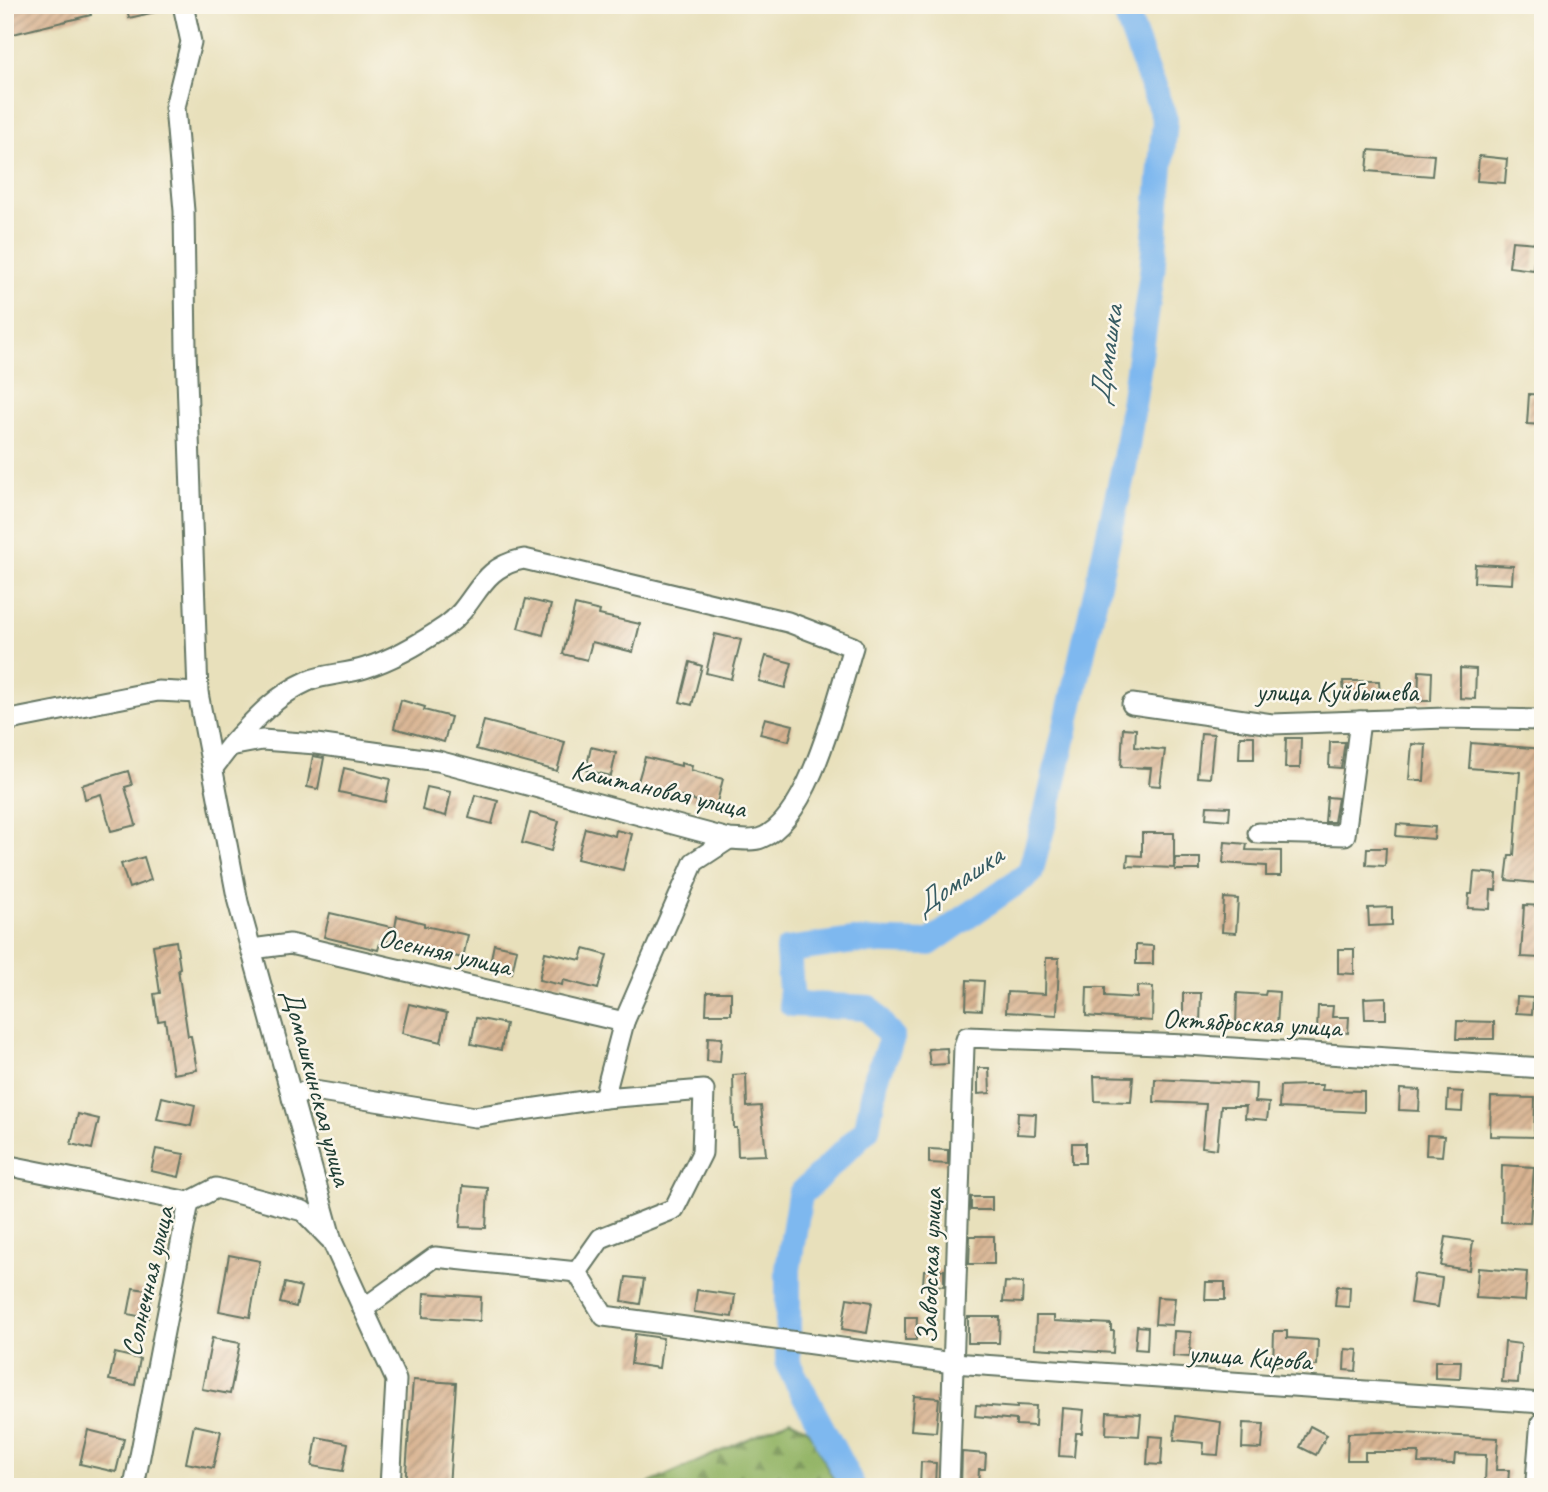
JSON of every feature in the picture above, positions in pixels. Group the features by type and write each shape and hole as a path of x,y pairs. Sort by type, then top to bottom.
{"main road":[{"path":"1538,1487 1543,1425"}],"street":[{"name":"Домашкинская улица","path":"183,5 191,42 175,107 184,211 198,693 238,902 332,1241 396,1380 390,1487"},
{"name":"Каштановая улица","path":"524,559 788,622 853,648 816,768 782,826 760,839 729,839 438,761 316,744 262,740 230,746 268,706 308,681 366,668 420,643 456,619 486,578 507,562 524,559"},
{"path":"5,721 158,691 198,693"},
{"name":"улица Куйбышева","path":"1132,704 1272,724 1446,718 1543,720"},
{"path":"1258,833 1345,835 1360,721"},
{"path":"213,768 230,746"},
{"path":"604,1098 624,1022 694,862 729,839"},
{"name":"Осенняя улица","path":"252,949 290,944 624,1022"},
{"name":"Октябрьская улица","path":"964,1046 967,1037 1159,1044 1543,1068"},
{"name":"Заводская улица","path":"949,1487 964,1046"},
{"path":"292,1098 308,1090 475,1117 604,1098 705,1090 702,1153 674,1209 601,1238 577,1272 435,1257 363,1309"},
{"path":"5,1165 189,1202"},
{"name":"Солнечная улица","path":"134,1487 189,1202 216,1188 303,1211 332,1241"},
{"name":"улица Кирова","path":"577,1272 604,1316 953,1363 1543,1403"}],"green space":[{"path":"790,1420 806,1428 837,1487 641,1487"}],"building":[{"path":"5,5 89,5 91,15 5,36"},
{"path":"126,5 164,5 164,10 129,18"},
{"path":"1369,150 1434,155 1432,176 1367,171"},
{"path":"1479,156 1507,159 1505,183 1477,181"},
{"path":"1512,241 1536,243 1533,270 1509,267"},
{"path":"1529,394 1543,395 1543,425 1527,424"},
{"path":"1475,564 1513,566 1512,584 1474,582"},
{"path":"526,599 551,605 543,635 518,628"},
{"path":"575,605 600,611 599,615 640,624 633,652 592,642 587,660 563,654"},
{"path":"715,634 741,640 731,679 706,673"},
{"path":"766,656 792,663 785,688 759,681"},
{"path":"690,662 702,666 692,705 680,702"},
{"path":"1460,668 1476,669 1475,699 1460,698"},
{"path":"1419,671 1432,672 1431,701 1418,701"},
{"path":"1343,681 1379,681 1380,696 1344,696"},
{"path":"401,700 451,717 444,742 394,728"},
{"path":"765,718 793,725 789,741 760,734"},
{"path":"484,721 565,742 557,771 476,749"},
{"path":"1123,728 1136,729 1135,747 1165,750 1160,786 1149,785 1151,768 1121,767"},
{"path":"1201,733 1214,734 1210,778 1197,777"},
{"path":"1240,736 1254,736 1254,759 1239,759"},
{"path":"1286,738 1301,738 1300,768 1285,768"},
{"path":"1330,742 1345,742 1341,768 1329,767"},
{"path":"1471,743 1543,749 1543,821 1536,883 1506,880 1509,855 1514,855 1520,772 1469,768"},
{"path":"1412,744 1426,745 1424,781 1409,780"},
{"path":"591,747 616,753 611,776 586,770"},
{"path":"313,756 324,758 318,789 307,787"},
{"path":"645,757 692,766 691,770 723,779 716,806 637,785"},
{"path":"344,768 390,779 385,802 339,792"},
{"path":"128,771 132,785 125,787 136,825 111,831 101,794 85,799 82,785"},
{"path":"427,787 451,792 446,816 422,810"},
{"path":"475,795 498,801 492,824 469,818"},
{"path":"1327,797 1338,798 1334,822 1325,822"},
{"path":"1207,806 1230,807 1229,820 1206,818"},
{"path":"530,813 559,821 551,851 522,843"},
{"path":"1397,824 1435,827 1434,839 1396,836"},
{"path":"585,828 615,836 616,830 632,834 623,870 577,859"},
{"path":"1142,833 1174,833 1174,868 1127,866 1128,855 1142,856"},
{"path":"1225,842 1247,844 1246,850 1281,851 1281,876 1266,876 1266,866 1223,863"},
{"path":"1367,848 1386,848 1385,866 1366,865"},
{"path":"144,857 151,880 129,888 121,864"},
{"path":"1176,858 1200,858 1200,870 1175,870"},
{"path":"1474,872 1497,874 1496,890 1491,890 1490,909 1468,908"},
{"path":"1224,898 1238,899 1236,933 1222,932"},
{"path":"1524,905 1543,906 1542,958 1521,957"},
{"path":"1392,907 1392,925 1369,926 1368,908"},
{"path":"330,913 395,928 397,916 424,923 424,926 468,935 463,958 381,940 378,950 324,937"},
{"path":"176,941 188,1036 191,1036 197,1070 173,1074 165,1020 158,1021 154,994 160,993 153,945"},
{"path":"494,944 517,949 512,973 489,968"},
{"path":"1136,945 1153,946 1153,964 1136,964"},
{"path":"584,949 607,955 598,989 563,980 562,985 539,980 545,952 581,960"},
{"path":"1338,949 1354,949 1354,974 1338,973"},
{"path":"1046,958 1059,958 1057,1015 1006,1012 1007,992 1045,994"},
{"path":"967,980 984,981 982,1010 966,1009"},
{"path":"1137,986 1153,987 1152,1021 1086,1016 1087,987 1105,987 1105,996 1137,998"},
{"path":"1266,991 1279,992 1277,1027 1236,1026 1237,993 1265,995"},
{"path":"707,992 731,992 731,1014 706,1014"},
{"path":"1183,993 1201,993 1200,1024 1183,1024"},
{"path":"1386,997 1386,1019 1365,1019 1364,998"},
{"path":"1517,997 1533,998 1532,1014 1516,1013"},
{"path":"409,1004 447,1013 441,1042 402,1033"},
{"path":"1318,1006 1333,1006 1332,1017 1349,1017 1348,1033 1317,1030"},
{"path":"476,1018 506,1024 501,1050 471,1044"},
{"path":"1457,1021 1494,1022 1494,1039 1456,1039"},
{"path":"708,1037 722,1038 720,1062 707,1061"},
{"path":"947,1048 948,1064 930,1065 928,1049"},
{"path":"978,1068 989,1068 990,1093 978,1094"},
{"path":"746,1074 747,1107 761,1106 766,1155 738,1156 737,1128 734,1128 733,1075"},
{"path":"1094,1076 1133,1077 1131,1102 1095,1101"},
{"path":"1155,1079 1256,1084 1255,1102 1269,1103 1267,1120 1245,1118 1246,1106 1221,1106 1217,1149 1202,1147 1206,1104 1154,1102"},
{"path":"1323,1085 1322,1090 1364,1091 1364,1112 1279,1108 1280,1086"},
{"path":"1400,1089 1420,1090 1419,1111 1399,1110"},
{"path":"1448,1091 1463,1092 1462,1112 1447,1111"},
{"path":"162,1097 195,1105 191,1126 157,1119"},
{"path":"1491,1097 1535,1098 1534,1137 1490,1136"},
{"path":"1018,1113 1036,1114 1035,1135 1017,1134"},
{"path":"78,1114 99,1119 92,1149 71,1144"},
{"path":"1427,1135 1444,1136 1442,1156 1426,1155"},
{"path":"1072,1143 1085,1143 1085,1163 1072,1163"},
{"path":"156,1149 184,1154 179,1177 151,1171"},
{"path":"929,1149 948,1150 948,1164 929,1163"},
{"path":"1502,1165 1534,1167 1530,1223 1501,1222"},
{"path":"463,1186 488,1188 486,1228 460,1227"},
{"path":"971,1197 992,1197 992,1210 971,1210"},
{"path":"970,1236 994,1236 994,1264 969,1264"},
{"path":"1446,1237 1473,1241 1469,1270 1441,1266"},
{"path":"229,1255 260,1261 250,1317 219,1311"},
{"path":"1478,1268 1527,1272 1525,1301 1476,1298"},
{"path":"924,1270 944,1270 944,1286 923,1285"},
{"path":"1414,1274 1442,1278 1438,1307 1410,1303"},
{"path":"626,1277 644,1279 640,1304 622,1301"},
{"path":"1005,1282 1023,1283 1022,1303 1003,1302"},
{"path":"1206,1282 1225,1282 1225,1300 1205,1300"},
{"path":"285,1283 301,1287 296,1307 280,1303"},
{"path":"1337,1286 1350,1287 1349,1307 1335,1306"},
{"path":"133,1288 153,1291 148,1318 128,1314"},
{"path":"697,1290 735,1295 732,1317 694,1312"},
{"path":"424,1293 481,1297 480,1321 423,1317"},
{"path":"1157,1297 1175,1298 1172,1325 1155,1324"},
{"path":"847,1298 872,1302 867,1333 842,1329"},
{"path":"1036,1316 1054,1316 1054,1321 1111,1324 1111,1331 1114,1331 1113,1353 1035,1348"},
{"path":"905,1317 917,1317 916,1340 905,1340"},
{"path":"968,1317 1000,1317 999,1343 968,1343"},
{"path":"1137,1326 1148,1327 1147,1350 1135,1349"},
{"path":"1174,1331 1191,1332 1190,1357 1173,1356"},
{"path":"1274,1331 1287,1331 1287,1338 1318,1340 1317,1366 1273,1366"},
{"path":"635,1334 663,1338 659,1368 631,1364"},
{"path":"212,1338 240,1343 230,1394 202,1389"},
{"path":"1505,1342 1521,1344 1518,1383 1502,1382"},
{"path":"1345,1349 1358,1350 1356,1371 1344,1370"},
{"path":"115,1353 140,1359 135,1385 109,1380"},
{"path":"1435,1361 1461,1361 1460,1379 1435,1378"},
{"path":"413,1380 456,1383 449,1487 405,1485"},
{"path":"914,1396 939,1398 936,1432 911,1430"},
{"path":"976,1405 1017,1408 1017,1405 1036,1406 1035,1426 1016,1425 1016,1420 975,1416"},
{"path":"1062,1408 1084,1410 1082,1433 1076,1433 1074,1457 1059,1456"},
{"path":"1107,1412 1141,1414 1139,1436 1106,1434"},
{"path":"1176,1416 1221,1422 1218,1455 1203,1454 1204,1443 1174,1440"},
{"path":"1243,1423 1264,1424 1262,1449 1242,1448"},
{"path":"194,1425 221,1431 213,1468 186,1463"},
{"path":"1310,1426 1327,1435 1316,1455 1300,1447"},
{"path":"88,1430 124,1439 116,1472 80,1464"},
{"path":"1382,1432 1498,1438 1496,1470 1509,1470 1508,1485 1485,1484 1486,1455 1455,1454 1454,1464 1418,1463 1419,1452 1365,1452 1365,1460 1347,1460 1348,1433"},
{"path":"1149,1436 1163,1437 1161,1465 1147,1464"},
{"path":"317,1437 348,1443 343,1471 312,1466"},
{"path":"962,1452 986,1454 985,1469 979,1469 978,1487 961,1487"},
{"path":"921,1462 936,1463 935,1487 920,1487"}],"waterway":[{"name":"Домашка","path":"853,1487 788,1364 788,1269 800,1195 867,1129 876,1079 892,1038 869,1008 792,1004 788,950 854,941 929,943 1030,873 1048,807 1124,467 1152,273 1165,120 1123,5"}]}
